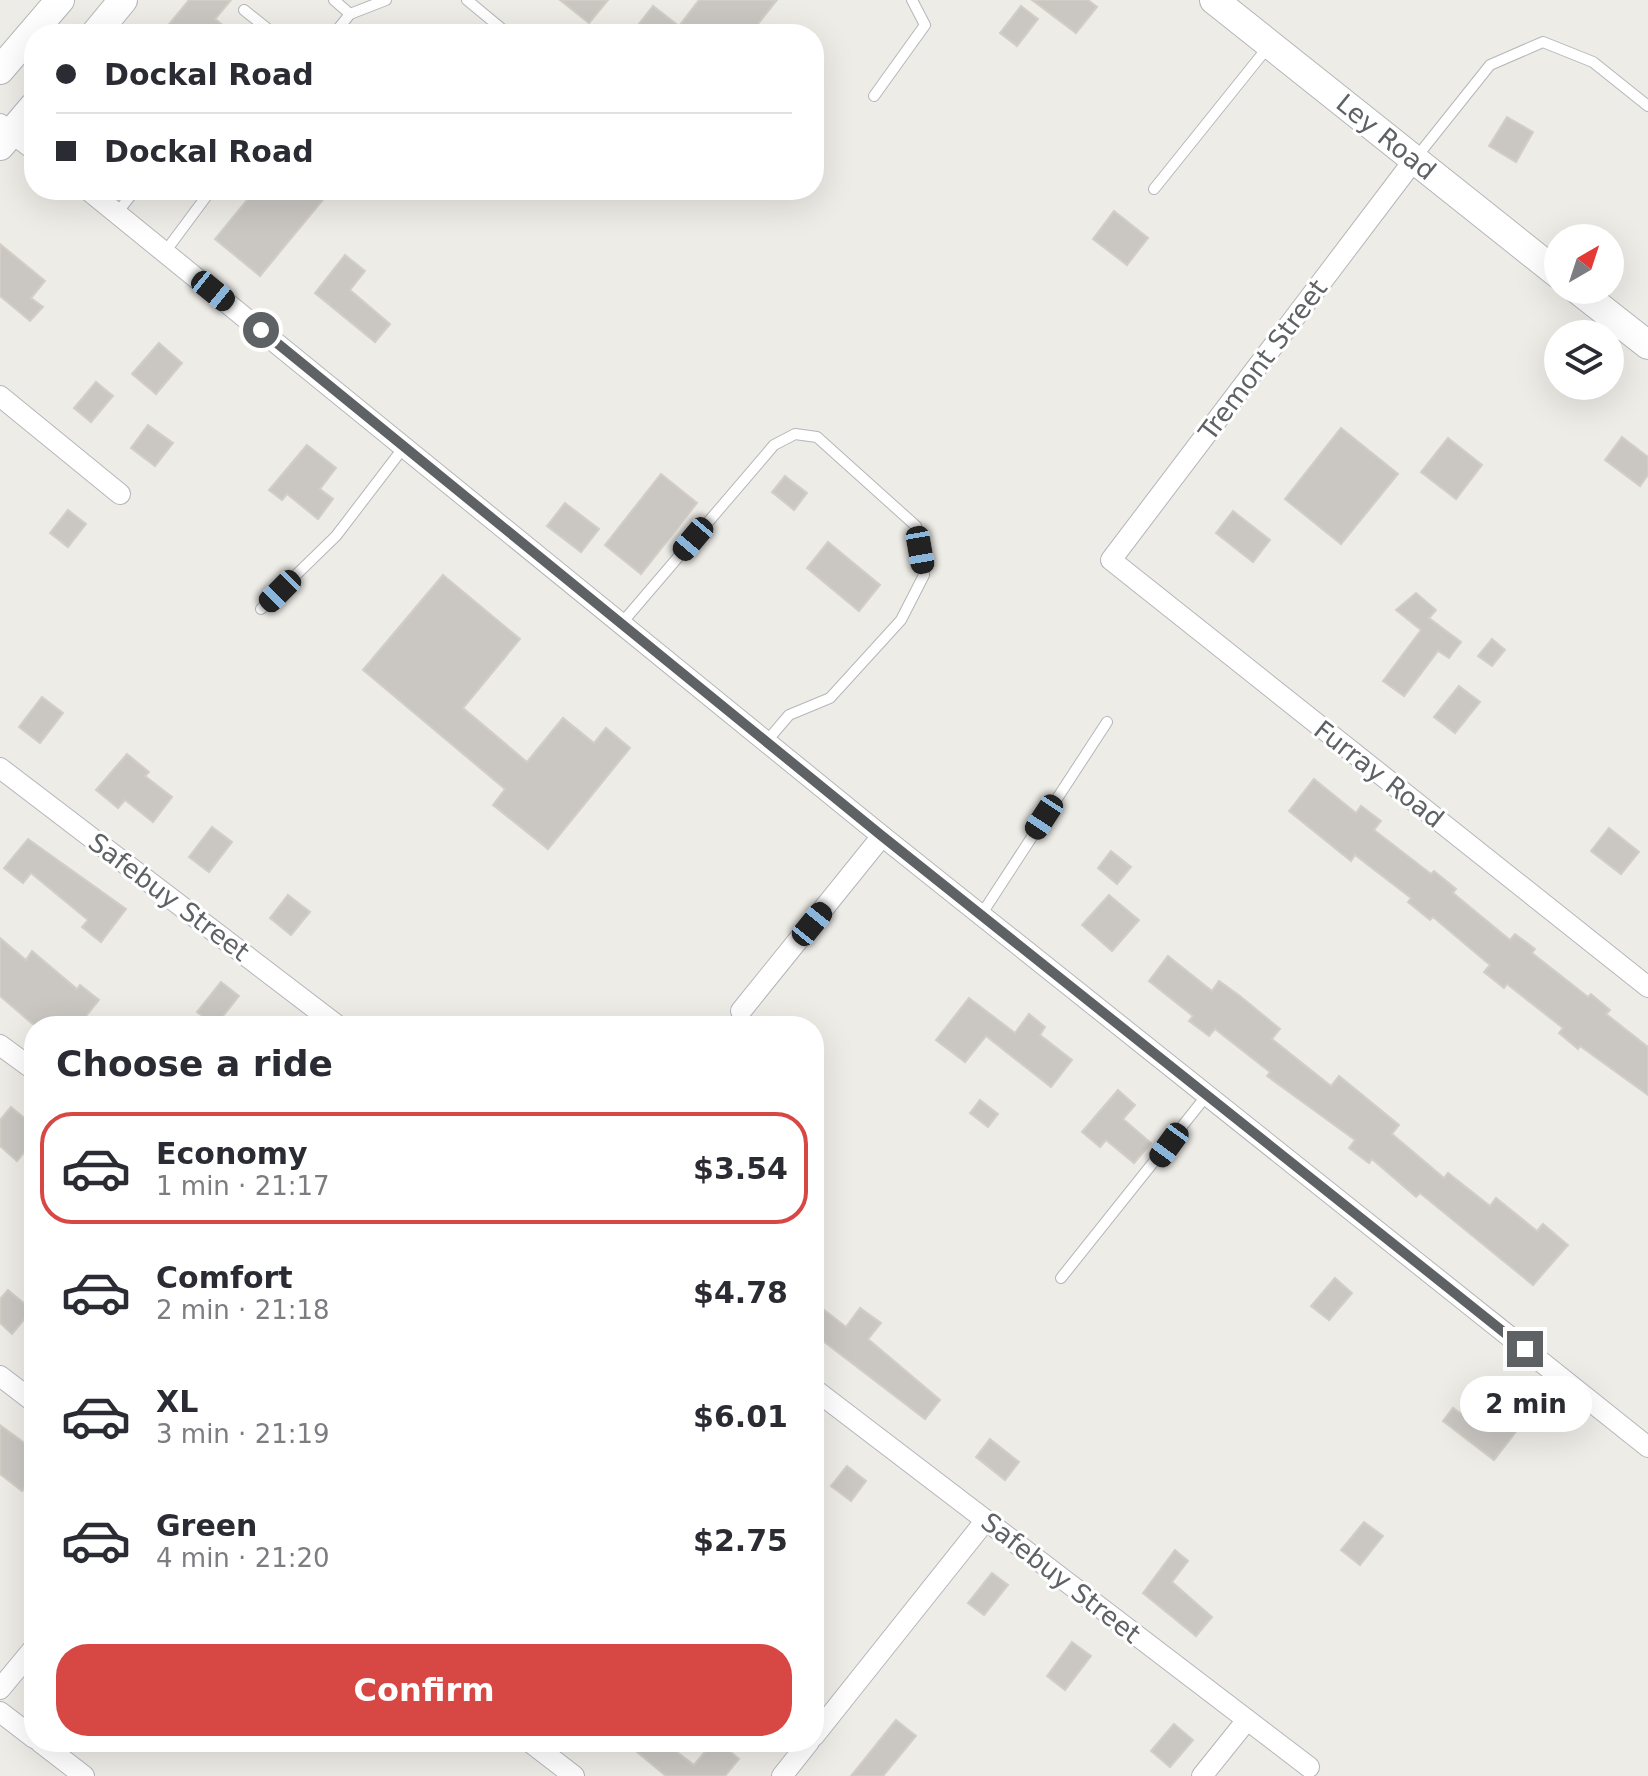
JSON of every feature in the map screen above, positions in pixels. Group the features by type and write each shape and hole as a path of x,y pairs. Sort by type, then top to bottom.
{"main road":[{"path":"39,24 60,0"},
{"path":"103,24 123,0"},
{"name":"Ley Road","path":"1214,0 1544,263"},
{"path":"0,70 24,42"},
{"path":"4,134 24,115"},
{"path":"1596,304 1648,345"}],"street":[{"path":"4,134 24,145"},
{"name":"Tremont Street","path":"1111,560 1414,160"},
{"path":"101,200 882,836 1648,1447"},
{"path":"0,396 120,494"},
{"name":"Furray Road","path":"1111,560 1648,987"},
{"name":"Safebuy Street","path":"0,768 325,1016"},
{"path":"741,1011 882,836"},
{"path":"0,1045 24,1063"},
{"path":"0,1376 24,1394"},
{"name":"Safebuy Street","path":"824,1397 1309,1767"},
{"path":"824,1723 986,1520"},
{"path":"4,1676 24,1657"},
{"path":"0,1712 24,1730"},
{"path":"1202,1776 1247,1720"},
{"path":"53,1752 84,1776"},
{"path":"543,1752 574,1776"},
{"path":"782,1776 801,1752"}],"lane":[{"path":"334,0 350,14"},
{"path":"342,24 350,14 386,0"},
{"path":"467,0 496,24"},
{"path":"874,96 925,25 912,0"},
{"path":"244,10 262,24"},
{"path":"1414,160 1490,65 1543,42 1593,62 1648,106"},
{"path":"1154,189 1270,45"},
{"path":"117,213 127,200"},
{"path":"165,252 204,200"},
{"path":"621,624 774,445 795,434 817,437 916,526 924,575 901,620 830,698 789,715 766,742"},
{"path":"261,609 336,536 404,447"},
{"path":"981,915 1107,722"},
{"path":"1061,1278 1207,1095"}],"building":[{"path":"189,0 231,0 215,19 221,24 169,24"},
{"path":"560,0 608,0 589,23"},
{"path":"699,0 777,0 758,24 681,24"},
{"path":"1032,0 1088,0 1097,7 1076,33"},
{"path":"653,6 676,24 639,24"},
{"path":"1021,6 1038,19 1017,46 1000,33"},
{"path":"1507,117 1533,132 1516,162 1489,146"},
{"path":"247,200 323,200 260,276 215,239"},
{"path":"1114,211 1148,238 1127,265 1093,239"},
{"path":"0,244 45,281 31,298 43,307 30,321 0,296"},
{"path":"345,255 365,271 350,290 390,324 375,342 315,293"},
{"path":"159,343 182,363 156,394 132,374"},
{"path":"96,382 113,396 91,422 74,408"},
{"path":"148,425 173,443 155,466 131,448"},
{"path":"1341,428 1398,474 1341,544 1285,499"},
{"path":"1622,437 1648,457 1648,475 1640,486 1605,460"},
{"path":"1448,438 1482,465 1456,499 1421,472"},
{"path":"307,445 336,468 320,489 333,499 318,519 287,494 282,500 269,490"},
{"path":"661,474 697,503 641,574 605,545"},
{"path":"785,476 807,493 794,510 772,492"},
{"path":"565,503 599,529 581,552 547,526"},
{"path":"68,510 86,524 68,547 50,533"},
{"path":"1233,511 1270,540 1253,562 1216,533"},
{"path":"828,542 880,585 859,611 807,568"},
{"path":"443,575 520,639 463,708 527,762 563,718 594,743 606,728 630,748 548,849 493,805 505,789 363,670"},
{"path":"1416,593 1436,610 1429,618 1461,642 1449,658 1438,651 1404,696 1383,681 1421,630 1396,610"},
{"path":"1492,639 1505,650 1492,666 1478,656"},
{"path":"1459,686 1480,702 1455,733 1434,717"},
{"path":"42,697 63,713 40,743 19,727"},
{"path":"127,754 149,772 145,776 172,797 153,822 125,800 118,808 96,790"},
{"path":"1314,779 1356,813 1361,806 1381,821 1374,830 1431,874 1434,871 1456,889 1453,893 1510,940 1515,934 1535,949 1532,953 1588,997 1591,994 1610,1010 1606,1014 1648,1047 1648,1095 1580,1046 1578,1049 1559,1033 1563,1028 1507,984 1504,988 1484,972 1490,965 1433,917 1430,920 1408,902 1411,898 1355,855 1351,861 1289,811"},
{"path":"212,827 232,842 209,872 189,857"},
{"path":"1609,828 1639,852 1621,874 1591,851"},
{"path":"28,839 126,909 101,942 82,927 88,920 31,873 23,883 4,868"},
{"path":"1111,851 1131,867 1117,884 1098,868"},
{"path":"288,895 310,912 291,935 270,918"},
{"path":"1109,895 1139,920 1112,951 1082,925"},
{"path":"0,938 26,960 32,951 77,989 80,985 99,1000 86,1016 24,1017 0,996"},
{"path":"1168,956 1212,991 1219,981 1240,996 1280,1029 1272,1039 1331,1086 1339,1076 1399,1125 1392,1134 1444,1178 1448,1173 1490,1206 1496,1198 1537,1231 1543,1224 1568,1245 1533,1285 1420,1193 1416,1197 1372,1159 1369,1163 1349,1148 1355,1140 1267,1076 1270,1072 1215,1029 1209,1036 1189,1021 1193,1016 1149,981"},
{"path":"221,982 239,996 223,1016 202,1016 197,1012"},
{"path":"969,998 1015,1033 1029,1014 1045,1027 1040,1035 1072,1060 1051,1087 986,1036 965,1062 936,1040"},
{"path":"1118,1090 1135,1105 1123,1119 1151,1143 1134,1163 1106,1140 1100,1147 1082,1132"},
{"path":"980,1100 998,1114 988,1127 970,1113"},
{"path":"11,1107 24,1118 24,1153 17,1161 0,1146 0,1120"},
{"path":"1335,1278 1352,1293 1329,1320 1311,1306"},
{"path":"8,1290 24,1303 24,1320 12,1334 0,1323 0,1299"},
{"path":"860,1308 881,1323 868,1339 940,1400 925,1419 824,1342 824,1310 846,1327"},
{"path":"1485,1397 1512,1418 1509,1422 1518,1429 1494,1460 1443,1421 1453,1408 1468,1419"},
{"path":"0,1425 24,1443 24,1488 22,1491 0,1474"},
{"path":"990,1439 1019,1462 1005,1480 976,1457"},
{"path":"847,1466 866,1481 851,1501 831,1486"},
{"path":"1364,1522 1383,1536 1360,1565 1341,1550"},
{"path":"1175,1550 1188,1561 1172,1582 1212,1617 1196,1636 1143,1593"},
{"path":"992,1573 1008,1585 984,1615 968,1603"},
{"path":"1072,1642 1091,1656 1065,1690 1047,1676"},
{"path":"896,1720 916,1736 883,1776 851,1776"},
{"path":"1174,1724 1193,1740 1170,1767 1151,1751"},
{"path":"637,1752 677,1752 694,1765 705,1752 730,1752 739,1759 725,1776 666,1776"}],"route":[{"path":"261,330 882,836 1525,1349"}]}
